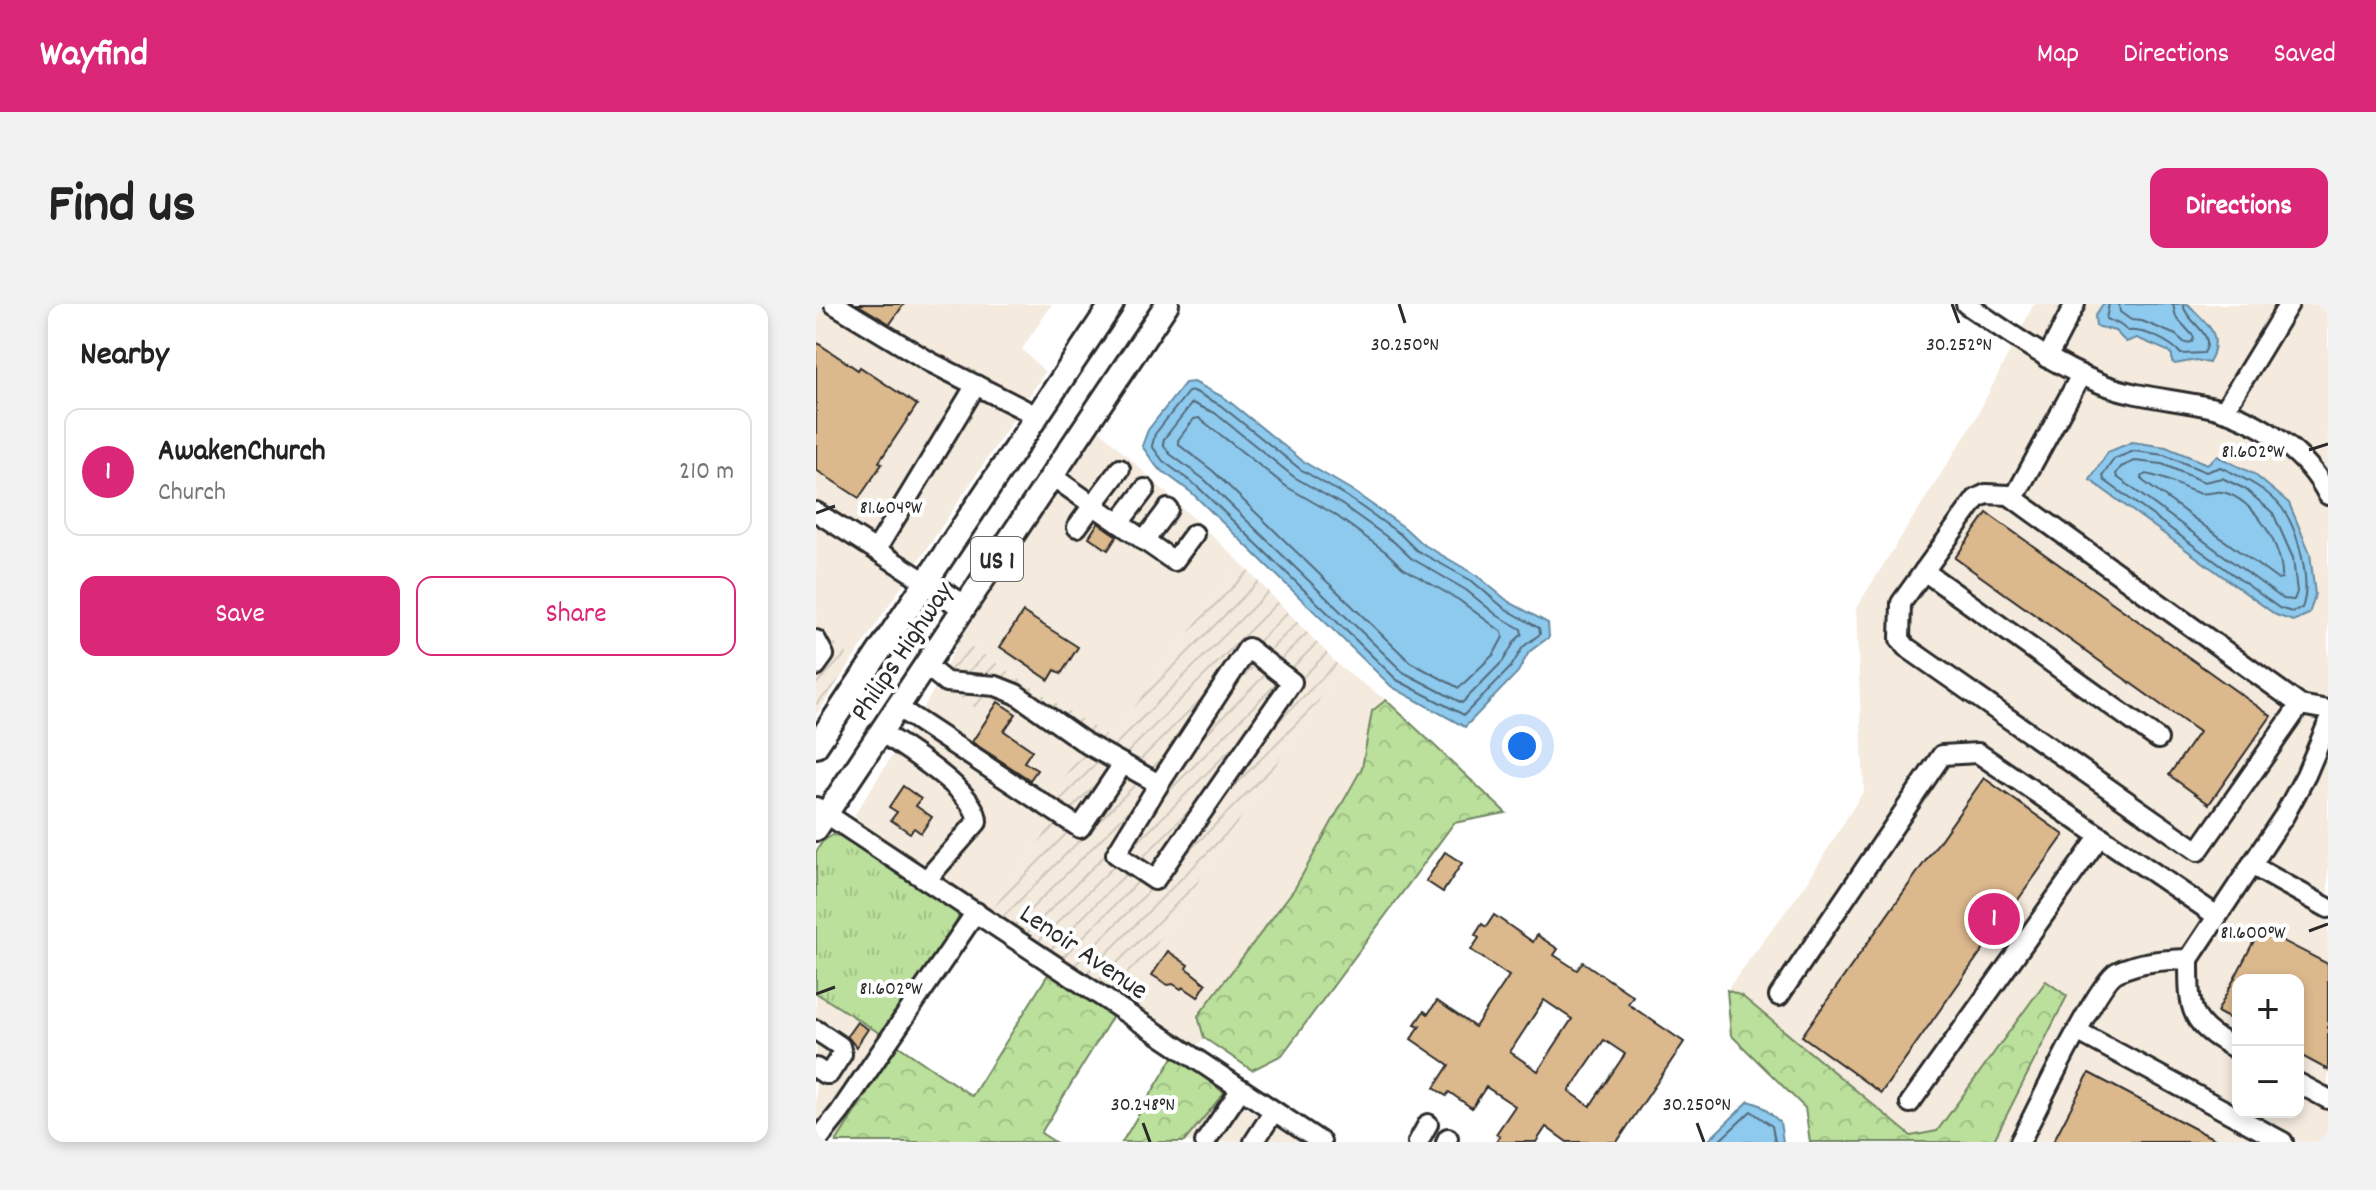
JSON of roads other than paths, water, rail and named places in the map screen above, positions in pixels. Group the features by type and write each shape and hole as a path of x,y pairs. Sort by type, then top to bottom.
{"main road":[{"name":"Philips Highway","path":"816,746 1112,304"},
{"name":"Philips Highway","path":"819,817 881,732 1167,304"},
{"path":"926,582 964,607"}],"street":[{"path":"834,304 930,362 1037,416"},
{"path":"1966,304 2047,358 2081,375 2138,395 2224,411 2270,433 2297,455 2328,495"},
{"path":"2047,358 2075,304"},
{"path":"2224,411 2289,304"},
{"path":"2014,498 2081,375"},
{"path":"876,550 976,385"},
{"path":"1077,527 1120,469"},
{"path":"1052,476 1174,561 1194,534"},
{"path":"1119,523 1145,489"},
{"path":"2232,1047 2209,1034 2198,1023 2189,1000 2189,959 2292,803 2328,721 2300,705 2009,495 1986,494 1976,499 1901,603 1900,639 1906,647 2198,851 2300,705"},
{"path":"1144,541 1168,509"},
{"path":"816,512 926,582"},
{"path":"1924,571 2158,739"},
{"path":"816,640 824,655 816,666"},
{"path":"1248,648 1292,682 1155,880 1116,854 1159,784 1248,648"},
{"path":"925,665 946,682 996,686 1016,694 1087,744 1159,784"},
{"path":"897,707 1080,828 1123,764"},
{"path":"881,732 958,790 977,813 977,822 927,879"},
{"path":"1779,996 1942,755 1978,753 2217,916"},
{"name":"Lenoir Avenue","path":"819,817 927,879 1321,1142"},
{"path":"1910,1103 2100,836"},
{"path":"2251,865 2328,908"},
{"path":"816,1142 976,912"},
{"path":"2020,1142 2077,1031 2113,973 2155,960 2189,959"},
{"path":"816,1030 840,1046 842,1054 825,1068 860,1082"},
{"path":"2077,1031 2283,1142"},
{"path":"2304,1086 2328,1099"},
{"path":"1205,1142 1241,1089"},
{"path":"1254,1142 1274,1111"},
{"path":"1418,1142 1428,1124"}],"water":[{"path":"2103,304 2188,304 2212,330 2215,344 2209,363 2196,360 2175,364 2168,351 2137,338 2126,342 2115,331 2096,326 2095,316"},
{"path":"1194,382 1225,398 1304,462 1350,489 1421,543 1476,575 1509,602 1548,623 1549,637 1529,652 1518,672 1465,727 1392,687 1192,493 1157,467 1142,446 1148,430 1185,383"},
{"path":"2132,442 2166,447 2207,464 2217,456 2254,474 2289,503 2310,553 2315,595 2309,614 2293,621 2276,615 2090,480 2108,452"},
{"path":"1749,1101 1760,1105 1780,1122 1783,1142 1707,1142"}],"place":[{"name":"AwakenChurch","path":"1994,919"}]}
